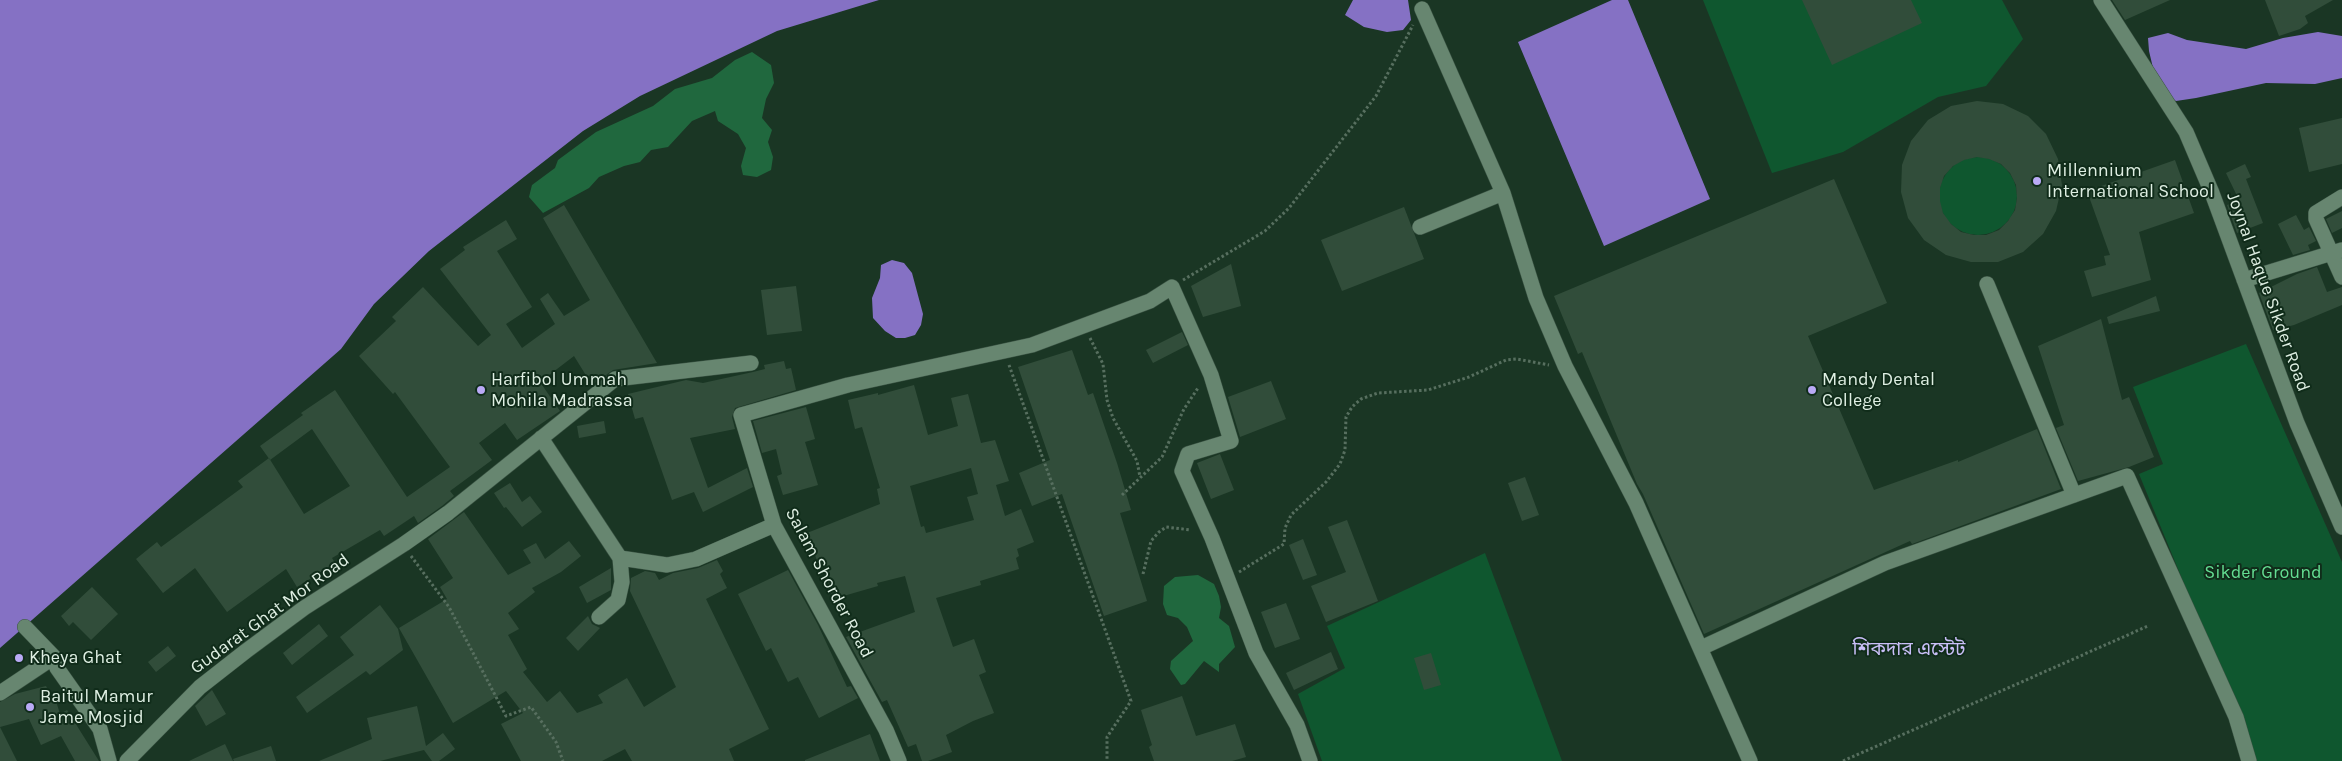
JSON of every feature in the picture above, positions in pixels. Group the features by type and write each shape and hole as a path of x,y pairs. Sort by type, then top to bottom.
{"street":[{"name":"Joynal Haque Sikder Road","path":"2101,0 2186,132 2212,193 2297,423 2342,527"},
{"path":"1422,8 1503,193 1536,298 1565,366 1636,503 1750,761"},
{"path":"1420,227 1503,193"},
{"path":"2342,197 2316,213 2316,219 2338,252 2342,277"},
{"path":"2244,280 2338,252"},
{"path":"1986,284 2074,495"},
{"path":"1005,352 1084,328 1150,301 1172,287 1211,375 1232,441 1188,454 1182,471 1198,502 1256,654 1297,725 1310,761"},
{"name":"Salam Shorder Road","path":"899,761 886,730 774,525 741,415 848,385 1005,352"},
{"name":"Gudarat Ghat Mor Road","path":"127,761 200,687 238,657 304,608 404,544 448,513 615,379 751,363"},
{"path":"541,438 620,558 622,582 618,600 599,617"},
{"path":"1701,648 1885,563 2127,476 2236,717 2249,761"},
{"path":"620,558 667,565 696,559 774,525"},
{"path":"25,627 54,657 58,668 100,729 110,761"},
{"path":"0,693 54,657"}],"path":[{"path":"1172,287 1265,231 1289,208 1376,96 1422,8"},
{"path":"1084,328 1103,364 1107,400 1113,418 1137,461 1140,477"},
{"path":"1005,352 1131,701 1108,737 1108,761"},
{"path":"1227,578 1284,544 1286,528 1291,515 1326,482 1340,464 1345,450 1346,417 1352,407 1361,399 1378,393 1428,390 1506,360 1517,359 1540,364 1565,366"},
{"path":"1122,495 1162,457 1193,394 1211,375"},
{"path":"1143,574 1151,541 1166,527 1179,527 1195,531 1214,546"},
{"path":"404,544 432,587 449,606 506,716 531,707 556,742 563,761"},
{"path":"1843,761 2148,626"}],"green space":[{"path":"1703,0 2002,0 2023,39 1986,86 1938,97 1843,152 1772,173"},
{"path":"752,52 771,65 774,83 766,99 762,118 772,130 768,142 773,157 771,170 757,177 743,175 741,166 746,148 738,134 718,121 715,111 692,121 668,147 651,150 640,162 624,166 599,177 589,188 543,213 529,197 532,185 555,168 558,160 596,132 653,106 675,89 712,78 735,60"},
{"path":"1978,157 1993,160 2010,174 2014,181 2017,196 2014,211 2000,228 1993,232 1978,235 1963,232 1946,218 1942,211 1939,196 1942,181 1956,164 1963,160"},
{"name":"Sikder Ground","path":"2246,344 2342,562 2342,761 2252,761 2201,625 2139,474 2163,464 2133,387"},
{"path":"1485,553 1562,761 1322,761 1298,694 1345,668 1327,626"},
{"path":"1198,575 1214,584 1221,607 1219,618 1229,626 1235,647 1219,664 1219,672 1204,661 1185,684 1181,685 1170,669 1171,661 1193,641 1187,627 1178,618 1167,615 1163,604 1164,586 1175,577"}],"shaded area":[{"path":"0,0 879,0 777,31 640,96 583,131 429,251 374,304 341,349 0,648"},
{"path":"1353,0 1408,0 1411,20 1403,30 1387,32 1364,27 1345,15"},
{"path":"1612,0 1628,0 1710,199 1604,246 1518,42"},
{"path":"2318,32 2342,36 2342,78 2315,84 2266,83 2176,101 2166,95 2157,85 2148,38 2168,33 2187,40 2246,49 2283,38"},
{"path":"892,260 904,263 912,273 923,314 921,325 915,335 905,338 896,338 885,331 873,318 872,298 880,278 881,265"}],"building":[{"path":"1802,0 1911,0 1922,23 1832,65"},
{"path":"2112,0 2170,0 2125,20"},
{"path":"2265,0 2333,0 2305,16 2308,23 2300,29 2279,36"},
{"name":"Millennium International School","path":"1977,101 2003,104 2028,116 2046,134 2058,159 2062,185 2056,211 2043,234 2023,252 1998,262 1971,262 1946,255 1924,240 1908,218 1901,192 1902,165 1911,141 1928,120 1951,106","holes":["1977,157 2001,164 2010,173 2016,185 2017,198 2015,210 1999,230 1986,235 1961,232 1951,224 1943,213 1940,201 1940,188 1944,176 1953,166 1964,160"]},
{"path":"2342,118 2342,164 2309,172 2299,128"},
{"path":"2175,160 2194,213 2139,232 2151,280 2092,297 2084,271 2106,265 2104,256 2110,255 2087,191"},
{"path":"2245,164 2251,177 2246,179 2263,223 2237,233 2227,205 2239,200 2226,173"},
{"path":"1834,179 1887,303 1808,336 1874,490 1958,460 1958,462 2037,429 2061,489 1912,544 1910,541 1704,634 1637,484 1582,352 1578,354 1554,296"},
{"path":"564,205 657,363 613,370 592,385 574,356 540,382 560,411 517,440 505,423 479,443 492,460 450,491 454,496 442,506 418,523 414,516 384,536 380,530 332,558 335,563 297,587 286,569 227,612 195,568 163,593 136,559 157,542 161,547 243,487 238,481 269,458 260,446 303,415 301,413 335,390 407,497 450,467 395,392 393,394 359,356 396,321 392,317 423,287 478,346 491,335 440,269 465,250 463,247 506,220 517,239 497,251 532,307 506,324 522,348 555,324 540,299 548,293 564,316 590,300 543,218","holes":["312,429 350,486 304,514 270,460"]},
{"path":"1404,207 1424,259 1342,291 1321,240"},
{"path":"2342,211 2342,228 2332,233 2326,219"},
{"path":"2296,215 2304,230 2309,227 2316,241 2308,245 2310,250 2293,255 2278,224"},
{"path":"1231,264 1241,306 1203,317 1191,286"},
{"path":"2317,267 2327,292 2342,287 2342,305 2294,325 2273,330 2259,293 2297,274"},
{"path":"796,286 802,331 767,335 761,290"},
{"path":"2156,296 2160,311 2109,324 2107,317"},
{"path":"2101,319 2122,400 2129,397 2154,457 2129,467 2078,481 2056,428 2064,425 2038,346"},
{"path":"1182,332 1188,345 1153,363 1146,350"},
{"path":"1072,350 1088,395 1093,393 1117,463 1131,510 1120,513 1147,601 1104,616 1062,494 1032,506 1019,473 1050,460 1018,367"},
{"path":"784,361 786,369 791,368 796,390 735,408 732,417 735,429 690,438 708,488 747,468 753,487 703,512 694,492 672,500 643,417 635,419 628,394 686,380 703,383 765,369 764,365"},
{"path":"1271,381 1286,419 1240,437 1228,397"},
{"path":"914,385 928,435 958,426 951,398 968,394 981,443 995,440 1009,481 996,485 1005,516 1021,509 1034,542 1017,549 1019,556 1016,558 1019,569 980,581 981,585 936,598 953,647 974,639 986,672 979,675 994,713 946,735 952,752 928,761 922,761 916,744 908,747 887,700 882,702 846,637 915,612 905,576 877,583 878,586 833,599 823,565 819,566 807,533 880,504 877,489 880,488 862,427 855,429 848,400 878,393 878,395","holes":["971,468 978,494 967,497 974,520 926,533 924,526 921,527 910,486"]},
{"path":"806,407 815,439 805,442 818,485 783,495 777,476 782,474 776,449 762,453 753,421"},
{"path":"604,421 606,433 579,438 577,426"},
{"path":"1220,454 1234,490 1211,499 1197,463"},
{"path":"1525,477 1539,515 1522,521 1508,483"},
{"path":"510,483 522,502 530,496 542,512 522,527 506,507 504,508 494,493"},
{"path":"464,512 508,575 531,563 523,550 536,543 545,559 569,541 581,556 561,572 532,588 535,592 508,613 519,629 508,635 527,669 523,672 547,702 560,691 577,713 603,703 598,695 627,678 644,707 676,687 630,591 631,578 645,571 655,573 659,580 673,573 698,568 717,560 723,571 720,574 727,588 706,599 769,729 729,749 734,761 632,761 625,749 602,761 521,761 501,724 523,713 506,691 453,723 399,628 447,599 440,587 453,578 428,539"},
{"path":"1347,520 1378,601 1326,622 1311,586 1346,572 1328,527"},
{"path":"1303,539 1317,575 1303,580 1289,545"},
{"path":"611,568 611,590 587,603 579,587"},
{"path":"788,570 818,625 847,687 851,686 858,698 819,718 798,677 788,682 771,648 766,651 738,594"},
{"path":"92,587 118,614 91,640 73,622 69,626 61,616"},
{"path":"1286,603 1300,639 1275,648 1261,612"},
{"path":"380,605 398,629 403,650 370,675 366,671 307,713 296,697 354,655 340,637"},
{"path":"588,616 592,624 600,628 578,651 566,638"},
{"path":"319,624 328,636 292,665 283,653"},
{"path":"168,646 176,656 156,672 148,662"},
{"path":"1331,652 1338,669 1294,690 1286,673"},
{"path":"1431,653 1441,685 1424,690 1414,658"},
{"path":"46,686 54,702 56,701 60,714 67,710 99,761 75,761 61,736 41,745 29,719 0,727 0,702 15,694"},
{"path":"212,690 226,714 206,726 195,706"},
{"path":"1182,696 1196,736 1235,724 1246,757 1232,761 1154,761 1149,747 1152,745 1141,710"},
{"path":"417,706 426,746 443,733 455,749 439,761 432,761 424,750 380,761 319,761 372,739 367,718"},
{"path":"0,727 17,761 0,761"},
{"path":"870,734 880,761 805,761 805,760"},
{"path":"225,744 233,761 189,761"},
{"path":"271,746 276,761 234,761 233,759"}],"place":[{"name":"Millennium International School","path":"2037,181"},
{"name":"Harfibol Ummah Mohila Madrassa","path":"481,390"},
{"name":"Mandy Dental College","path":"1812,390"},
{"name":"Kheya Ghat","path":"19,658"},
{"name":"Baitul Mamur Jame Mosjid","path":"30,707"}],"district":[{"name":"শিকদার এস্টেট","path":"1909,650"}]}
